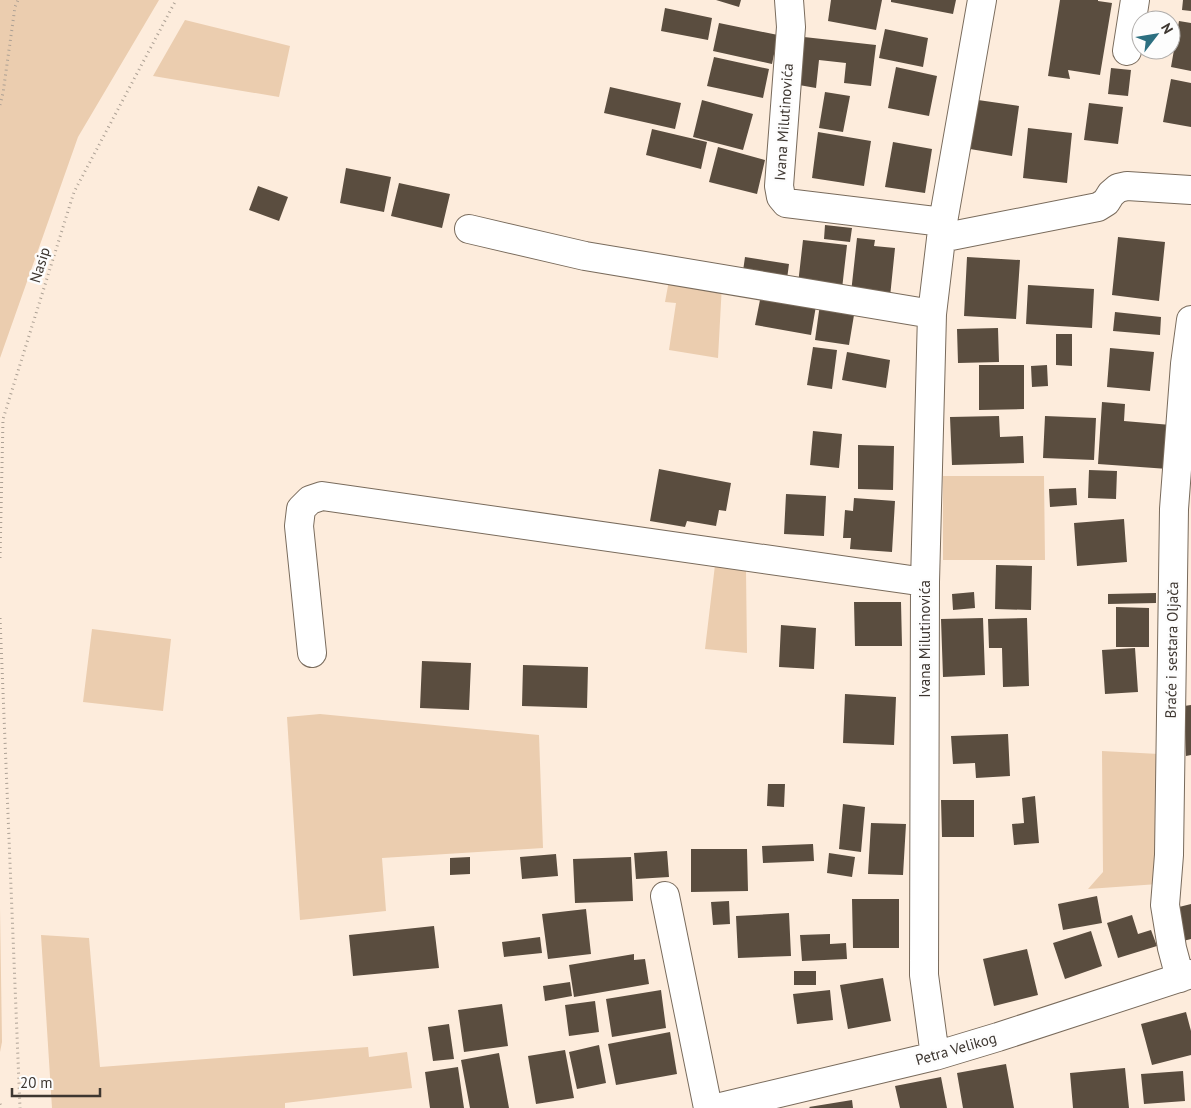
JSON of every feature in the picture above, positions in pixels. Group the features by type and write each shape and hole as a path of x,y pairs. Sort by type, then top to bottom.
{"street":[{"name":"Ivana Milutinovića","path":"789,0 791,27 779,186 780,197 786,203 942,230"},
{"name":"Ivana Milutinovića","path":"935,1056 924,975 925,582 932,314 942,230 982,0"},
{"path":"1127,51 1135,0"},
{"path":"942,230 1098,207 1106,202 1118,188 1127,186 1191,190"},
{"path":"469,229 585,256 932,314"},
{"name":"Braće i sestara Oljača","path":"1186,976 1172,948 1165,905 1169,855 1174,509 1185,364 1191,320"},
{"path":"312,653 299,526 301,509 310,500 322,496 925,582"},
{"path":"665,896 708,1108"},
{"name":"Petra Velikog","path":"716,1108 935,1056 1186,976"}],"path":[{"path":"0,105 15,7 18,0"},
{"name":"Nasip","path":"0,558 3,419 71,201 74,192 176,0"},
{"path":"0,618 20,1108"},
{"path":"0,1104 2,1108"}],"shaded area":[{"path":"0,0 159,0 78,137 0,358"},
{"path":"185,20 290,46 279,97 153,76"},
{"path":"670,275 722,284 718,358 669,350 676,303 665,302"},
{"path":"943,476 1044,476 1045,560 943,560"},
{"path":"715,565 746,570 747,653 705,649"},
{"path":"92,629 171,639 163,711 83,702"},
{"path":"320,714 539,735 543,848 382,858 386,911 300,920 287,717"},
{"path":"1102,751 1159,754 1158,884 1088,889 1103,872"},
{"path":"0,908 2,1042 0,1052"},
{"path":"41,935 89,938 100,1067 368,1047 369,1057 407,1052 412,1088 285,1103 285,1108 52,1108"}],"building":[{"path":"716,0 741,0 739,7"},
{"path":"831,0 882,0 876,30 828,21"},
{"path":"891,0 956,0 953,14 891,2"},
{"path":"1060,0 1098,0 1112,3 1100,75 1068,70 1070,79 1048,76"},
{"path":"1183,0 1191,0 1191,11 1182,10"},
{"path":"665,8 712,18 708,40 661,31"},
{"path":"1181,21 1191,23 1191,71 1171,67 1172,60 1181,60"},
{"path":"719,23 778,35 772,64 713,51"},
{"path":"885,29 928,38 923,67 879,58"},
{"path":"804,37 876,45 871,86 844,83 846,63 819,60 816,88 799,85"},
{"path":"714,57 769,69 763,98 707,86"},
{"path":"896,67 937,76 929,116 888,108"},
{"path":"1111,68 1131,70 1128,96 1108,94"},
{"path":"1171,79 1191,83 1191,127 1163,122"},
{"path":"610,87 681,103 675,129 604,113"},
{"path":"825,92 850,96 843,132 819,128"},
{"path":"702,100 753,114 743,150 693,137"},
{"path":"978,100 1019,106 1012,156 970,149"},
{"path":"1089,103 1123,107 1118,144 1084,140"},
{"path":"1028,128 1072,133 1067,183 1023,178"},
{"path":"652,129 707,142 701,169 646,155"},
{"path":"818,132 871,141 864,186 812,178"},
{"path":"893,142 932,149 925,193 885,187"},
{"path":"718,147 765,160 757,194 709,182"},
{"path":"346,168 391,177 384,212 340,203"},
{"path":"399,183 450,194 442,228 391,216"},
{"path":"258,186 288,197 279,221 249,210"},
{"path":"825,225 852,228 850,242 824,239"},
{"path":"1118,237 1165,242 1159,301 1112,295"},
{"path":"857,238 875,240 874,246 895,248 890,297 851,293"},
{"path":"803,240 847,245 842,289 798,284"},
{"path":"745,257 789,264 787,279 743,271"},
{"path":"967,257 1020,260 1016,319 964,316"},
{"path":"1028,285 1094,289 1092,328 1026,324"},
{"path":"761,295 816,306 811,335 755,325"},
{"path":"820,304 855,309 849,345 815,340"},
{"path":"1115,312 1161,317 1160,335 1113,331"},
{"path":"998,328 999,362 958,363 957,329"},
{"path":"1056,334 1072,334 1072,366 1056,365"},
{"path":"813,347 837,350 832,389 807,385"},
{"path":"1110,348 1154,352 1150,391 1107,387"},
{"path":"847,352 890,360 886,388 842,380"},
{"path":"979,365 1024,365 1024,409 979,410"},
{"path":"1047,365 1048,386 1032,387 1031,366"},
{"path":"1102,402 1125,404 1124,421 1171,425 1168,469 1098,464"},
{"path":"999,416 1000,437 1023,436 1024,463 952,465 950,417"},
{"path":"1045,416 1096,418 1094,460 1043,458"},
{"path":"813,431 842,434 839,468 810,465"},
{"path":"858,445 894,446 893,490 858,489"},
{"path":"659,469 731,483 726,511 719,510 716,526 687,521 685,527 650,521"},
{"path":"1089,470 1117,471 1116,499 1088,498"},
{"path":"1076,488 1077,505 1050,507 1049,489"},
{"path":"786,494 826,496 824,536 784,534"},
{"path":"854,498 895,501 892,552 850,549 851,538 843,538 845,510 853,511"},
{"path":"1124,519 1127,562 1077,566 1074,523"},
{"path":"996,565 1032,566 1031,610 995,609"},
{"path":"974,592 975,608 953,610 952,594"},
{"path":"1156,593 1156,603 1108,604 1108,594"},
{"path":"854,602 901,602 902,646 855,646"},
{"path":"1116,607 1149,608 1149,647 1116,647"},
{"path":"983,618 985,675 943,677 941,619"},
{"path":"1027,618 1029,686 1003,687 1002,648 989,648 988,619"},
{"path":"781,625 816,628 814,669 779,667"},
{"path":"1135,648 1138,692 1105,694 1102,650"},
{"path":"422,661 471,663 469,710 420,708"},
{"path":"523,665 588,667 587,708 522,706"},
{"path":"845,694 896,697 894,745 843,743"},
{"path":"1191,705 1191,755 1186,756 1184,706"},
{"path":"1008,734 1010,776 976,778 975,763 953,764 951,736"},
{"path":"768,784 785,784 784,807 767,806"},
{"path":"1035,796 1039,843 1014,845 1012,824 1024,823 1022,798"},
{"path":"941,800 974,800 974,837 942,837"},
{"path":"843,804 865,807 861,852 839,849"},
{"path":"871,823 906,824 903,875 868,874"},
{"path":"813,844 814,861 763,863 762,846"},
{"path":"691,849 747,849 748,891 691,892"},
{"path":"667,851 669,877 636,879 634,853"},
{"path":"829,853 855,857 852,877 827,873"},
{"path":"556,854 558,876 522,879 520,857"},
{"path":"470,857 470,874 450,875 450,858"},
{"path":"631,857 633,901 575,903 573,859"},
{"path":"1097,896 1102,923 1063,930 1058,904"},
{"path":"852,899 899,899 899,948 853,948"},
{"path":"729,901 730,924 713,925 711,902"},
{"path":"1191,904 1191,939 1179,942 1171,909"},
{"path":"586,909 591,954 548,959 542,914"},
{"path":"789,913 791,956 738,958 736,916"},
{"path":"1132,915 1138,934 1151,930 1157,946 1118,958 1107,923"},
{"path":"434,926 439,968 353,976 349,935"},
{"path":"1091,931 1102,966 1065,979 1053,943"},
{"path":"830,934 830,944 846,943 847,959 802,961 800,935"},
{"path":"540,937 542,953 504,957 502,942"},
{"path":"1027,949 1038,995 994,1006 983,959"},
{"path":"634,954 634,960 645,959 649,984 574,997 569,965"},
{"path":"794,971 816,971 816,985 794,985"},
{"path":"883,978 891,1021 848,1029 840,985"},
{"path":"570,982 572,996 545,1001 543,986"},
{"path":"661,990 666,1028 612,1037 606,999"},
{"path":"830,990 833,1020 797,1024 793,994"},
{"path":"595,1001 599,1032 569,1036 565,1005"},
{"path":"502,1004 508,1046 464,1052 458,1010"},
{"path":"1186,1012 1191,1031 1191,1055 1152,1065 1141,1024"},
{"path":"449,1024 454,1059 433,1061 428,1027"},
{"path":"670,1032 677,1074 616,1085 608,1044"},
{"path":"599,1045 606,1083 577,1089 569,1052"},
{"path":"565,1050 574,1098 536,1104 528,1056"},
{"path":"499,1053 509,1108 470,1108 461,1060"},
{"path":"1006,1064 1014,1108 963,1108 957,1073"},
{"path":"458,1067 464,1108 430,1108 425,1072"},
{"path":"1125,1068 1129,1108 1073,1108 1070,1073"},
{"path":"1183,1071 1185,1101 1144,1104 1141,1074"},
{"path":"941,1077 947,1108 900,1108 895,1086"},
{"path":"852,1100 853,1108 809,1107"}]}
